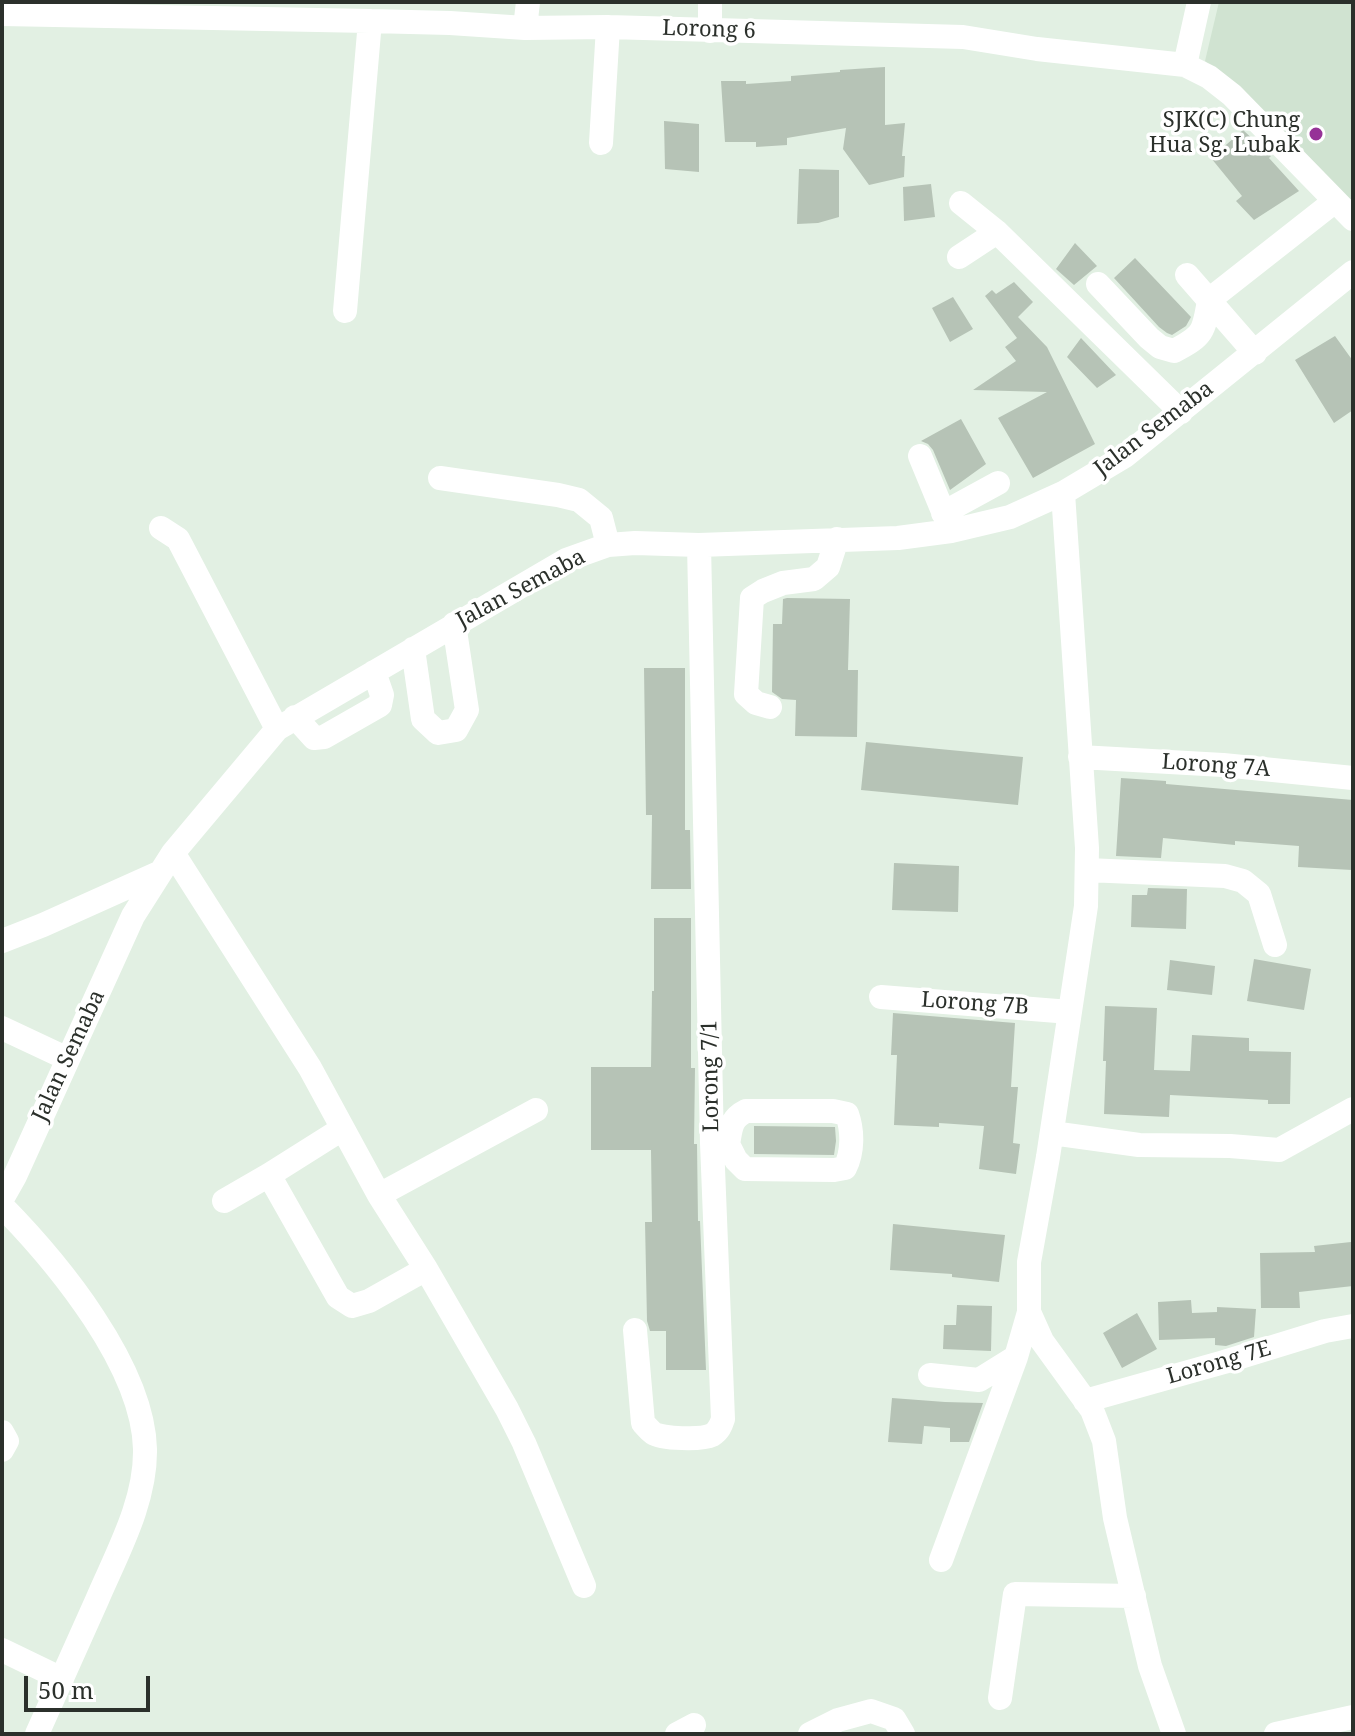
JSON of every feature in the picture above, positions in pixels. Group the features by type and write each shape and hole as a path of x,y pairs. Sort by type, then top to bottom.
{"street":[{"path":"525,28 528,2"},
{"path":"710,2 710,31"},
{"path":"1185,65 1199,2"},
{"name":"Lorong 6","path":"2,14 118,9 285,10 370,21 525,28 608,27 963,37 1037,49 1185,65 1209,77 1232,95 1353,219"},
{"path":"345,311 370,21"},
{"path":"601,143 608,27"},
{"path":"1098,284 1149,338 1160,347 1174,351 1196,339 1205,322 1209,300 1335,201"},
{"path":"961,203 997,232 1181,412"},
{"path":"959,257 997,232"},
{"name":"Jalan Semaba","path":"2,1199 133,916 167,862 286,723 566,560 608,545 898,538 947,522 1010,517 1063,493 1125,456 1353,272"},
{"path":"1187,275 1255,353"},
{"path":"920,456 947,522 998,483"},
{"path":"440,478 579,500 601,518 608,545"},
{"path":"941,1560 1016,1357 1029,1312 1029,1262 1086,906 1087,848 1063,493"},
{"path":"161,528 178,539 286,723"},
{"path":"770,707 756,703 746,694 752,598 783,583 814,579 828,567 837,539"},
{"name":"Lorong 7/1","path":"635,1330 643,1423 648,1429 655,1435 699,1438 719,1429 723,1419 720,1144 699,545"},
{"path":"413,649 423,719 438,733 456,730 467,710 454,624"},
{"name":"Lorong 7A","path":"1080,757 1223,765 1353,778"},
{"path":"2,941 43,925 167,862 310,1068 379,1195 426,1269 524,1443 584,1586"},
{"path":"1087,870 1225,876 1243,881 1259,894 1275,945"},
{"name":"Lorong 7B","path":"881,997 1070,1012"},
{"path":"2,1028 68,1059"},
{"path":"1052,1133 1139,1145 1279,1150 1353,1109"},
{"path":"379,1195 536,1110"},
{"path":"746,1111 833,1111 847,1114 851,1123 851,1157 845,1168 834,1170 745,1169 720,1144 737,1116 746,1111"},
{"path":"224,1201 342,1129"},
{"path":"269,1175 338,1297 352,1306 369,1301 426,1269"},
{"path":"2,1206 32,1237 89,1311 128,1381 141,1418 145,1451 141,1484 129,1527 37,1734"},
{"path":"1029,1312 1042,1341 1092,1410 1104,1441 1115,1518 1152,1673 1174,1734"},
{"name":"Lorong 7E","path":"1085,1401 1325,1331 1353,1326"},
{"path":"930,1375 979,1380 1016,1357"},
{"path":"2,1432 7,1441 2,1450"},
{"path":"1000,1698 1015,1594 1134,1596"},
{"path":"2,1650 62,1679"},
{"path":"810,1734 838,1720 871,1711 894,1719 903,1734"},
{"path":"1276,1734 1353,1717"}],"shaded area":[{"name":"SJK(C) Chung Hua Sg. Lubak","path":"1219,2 1353,2 1353,208 1205,61"}],"building":[{"path":"885,67 885,125 905,123 904,177 869,185 843,149 846,128 787,138 787,145 756,147 756,142 725,142 721,81 746,81 746,84 791,81 791,76"},
{"path":"664,121 699,124 699,172 665,169"},
{"path":"1243,130 1271,156 1269,158 1299,191 1254,220 1236,201 1242,196 1211,158"},
{"path":"799,169 839,170 839,217 818,223 797,224"},
{"path":"931,184 935,217 904,221 903,187"},
{"path":"1075,243 1097,266 1074,285 1056,269"},
{"path":"1135,258 1191,317 1186,326 1172,335 1159,327 1114,278"},
{"path":"1014,282 1033,302 1018,317 1047,347 1095,444 1033,478 998,418 1047,392 973,390 1016,361 1005,347 1017,338 985,296 992,290 996,294"},
{"path":"953,297 973,329 950,342 932,308"},
{"path":"1335,336 1353,361 1353,410 1334,423 1295,360"},
{"path":"1081,338 1116,375 1097,388 1067,357"},
{"path":"961,419 986,464 950,490 933,450 921,441"},
{"path":"783,599 850,599 848,670 858,670 857,737 795,736 796,700 782,699 772,692 773,624 782,624"},
{"path":"644,668 685,668 685,830 690,830 691,889 651,889 652,815 646,815"},
{"path":"866,742 1023,757 1018,805 861,790"},
{"path":"1121,778 1353,800 1352,870 1298,867 1299,846 1235,841 1235,845 1163,838 1161,858 1116,856"},
{"path":"894,863 959,866 958,912 892,910"},
{"path":"1148,888 1187,889 1186,929 1131,927 1132,895 1147,895"},
{"path":"654,918 691,918 691,1068 695,1068 694,1144 697,1144 706,1370 666,1370 666,1331 650,1331 647,1321 645,1222 652,1222 651,1150 591,1150 591,1067 651,1067"},
{"path":"1254,959 1311,969 1304,1010 1247,1001"},
{"path":"1170,960 1215,966 1212,995 1167,990"},
{"path":"1105,1006 1157,1008 1154,1070 1190,1071 1192,1035 1249,1038 1249,1051 1291,1052 1290,1104 1170,1095 1169,1117 1104,1114"},
{"path":"893,1013 1015,1023 1011,1087 1018,1087 1013,1143 1020,1144 1016,1174 979,1169 984,1126 939,1123 939,1127 894,1125 897,1055 891,1055"},
{"path":"754,1126 835,1127 834,1155 754,1154"},
{"path":"893,1224 1005,1235 999,1282 952,1277 952,1274 890,1270"},
{"path":"1351,1242 1353,1286 1299,1292 1300,1308 1261,1308 1260,1253 1315,1252 1314,1246"},
{"path":"1191,1300 1192,1313 1217,1312 1217,1307 1256,1309 1254,1337 1226,1346 1215,1345 1215,1338 1159,1340 1158,1302"},
{"path":"957,1305 992,1306 991,1351 943,1349 944,1325 956,1325"},
{"path":"1137,1313 1157,1349 1122,1368 1103,1333"},
{"path":"892,1398 983,1403 969,1442 950,1442 950,1428 924,1426 922,1444 888,1442"}],"place":[{"name":"SJK(C) Chung Hua Sg. Lubak","path":"1316,134"}]}
